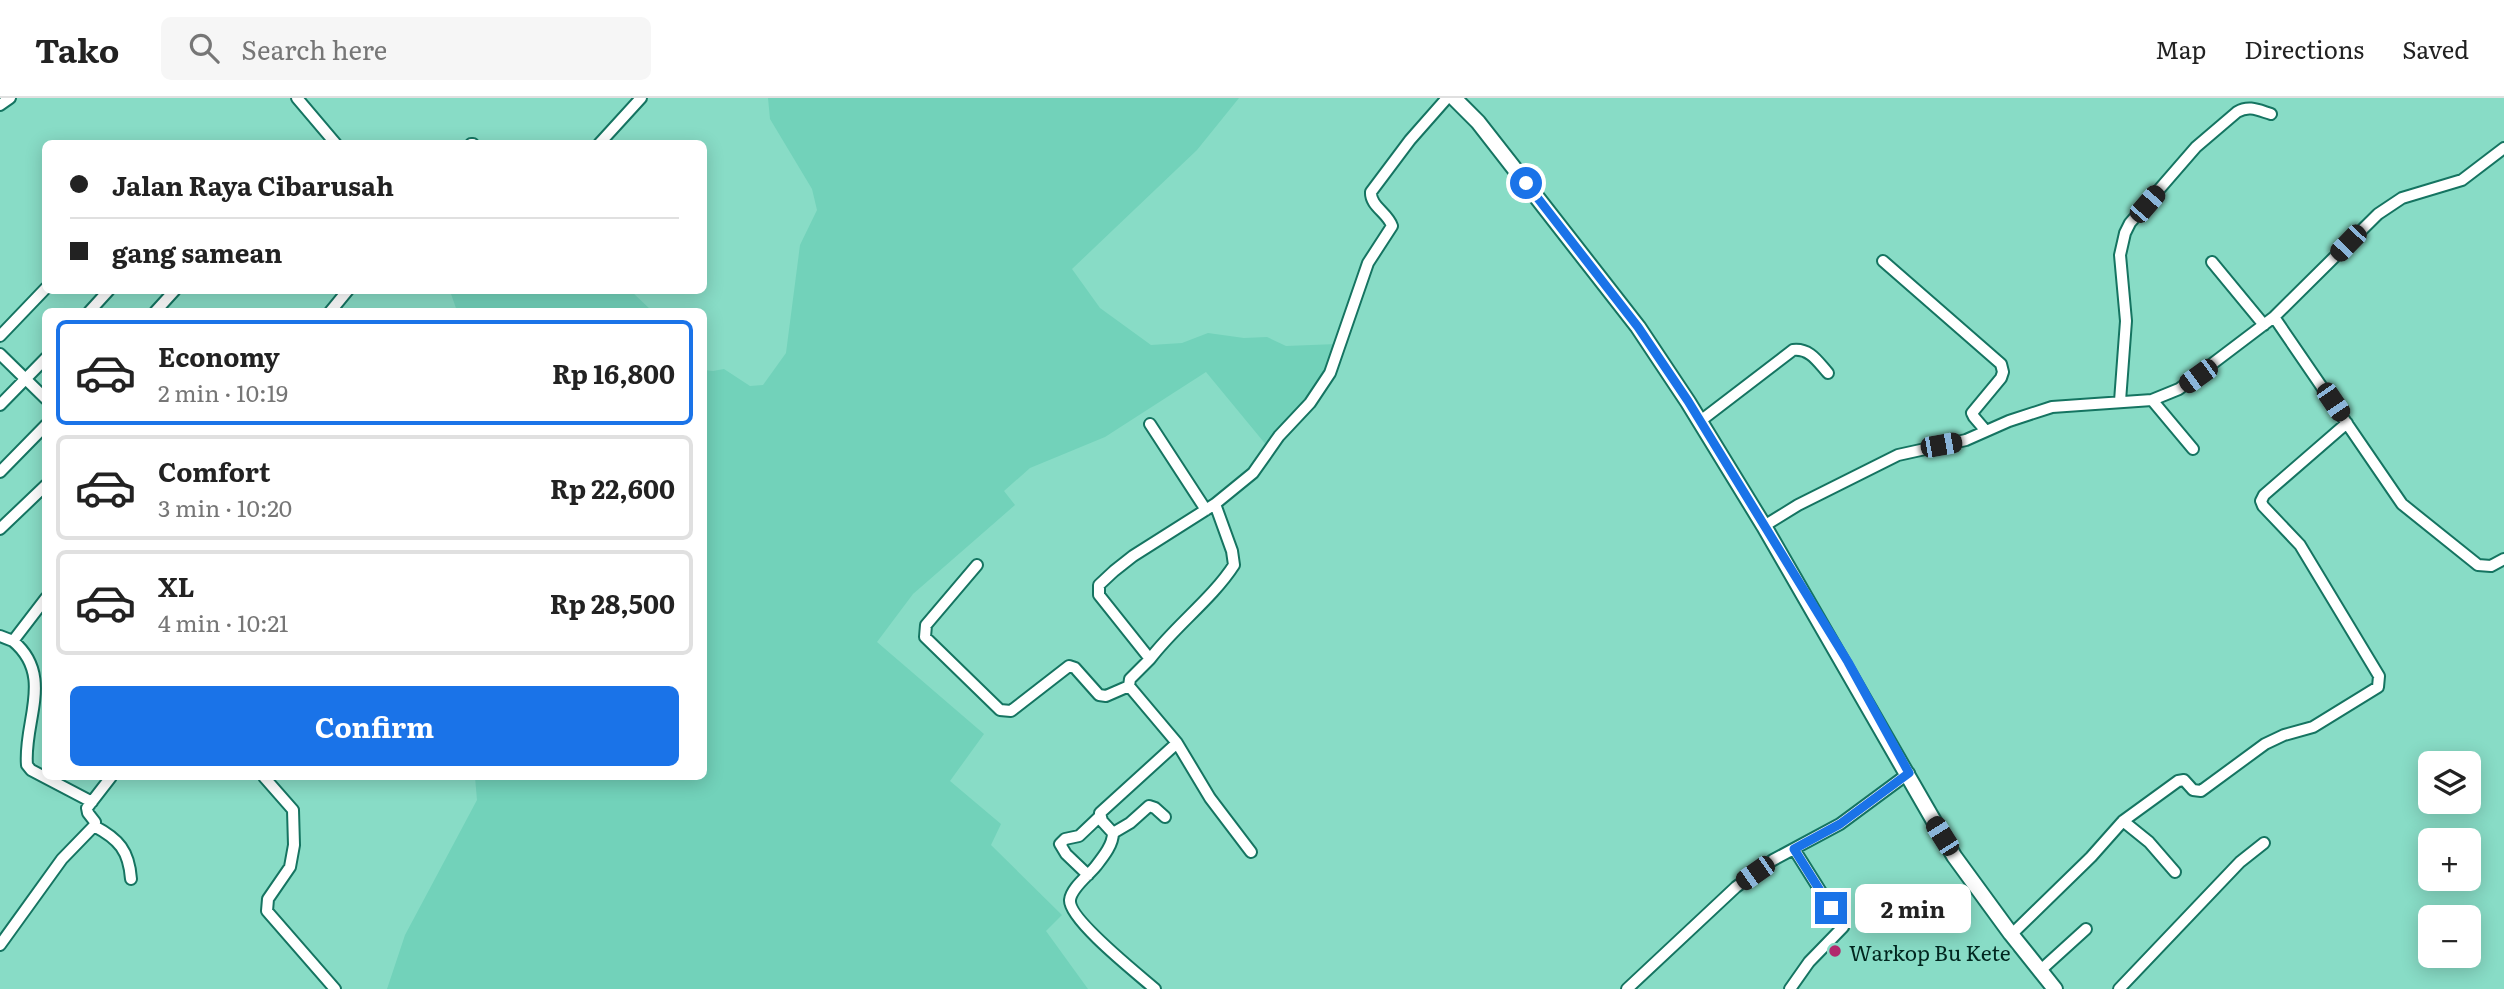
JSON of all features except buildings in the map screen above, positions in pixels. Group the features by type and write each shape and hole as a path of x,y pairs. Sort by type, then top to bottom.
{"main road":[{"path":"1454,98 1478,122 1638,327 1764,526 1846,664 1954,856 2011,934 2057,989"},
{"path":"1907,774 1956,853 2057,989"}],"street":[{"path":"0,105 10,98"},
{"path":"297,98 333,140"},
{"path":"603,140 641,98"},
{"path":"1150,659 1099,595 1099,585 1133,556 1210,507 1253,473 1279,436 1326,382 1368,263 1392,226 1391,220 1370,198 1371,192 1410,140 1447,98"},
{"path":"2120,401 2126,321 2120,255 2130,223 2196,147 2237,112 2251,108 2271,114"},
{"path":"1764,526 1798,505 1898,455 1956,443 2052,407 2152,400 2186,384 2274,317 2378,214 2402,198 2462,180 2504,148"},
{"path":"1883,261 2001,364 2001,378 1972,412 1986,431"},
{"path":"2212,262 2264,325"},
{"path":"0,336 42,292"},
{"path":"93,308 105,294"},
{"path":"159,308 171,294"},
{"path":"333,308 345,294"},
{"path":"2274,317 2402,504 2478,565 2491,566 2504,559"},
{"path":"1699,422 1793,350 1800,349 1810,354 1828,373"},
{"path":"0,354 42,395"},
{"path":"0,405 42,362"},
{"path":"2152,400 2193,449"},
{"path":"2013,933 2091,857 2123,821 2178,781 2184,780 2193,790 2201,791 2265,744 2284,735 2313,727 2378,687 2379,676 2300,545 2261,501 2264,495 2347,423"},
{"path":"1150,425 1210,507 1232,551 1234,565 1129,681 1129,687 1177,743 1210,798 1251,852"},
{"path":"0,472 42,429"},
{"path":"0,529 42,489"},
{"path":"976,565 926,625 925,637 1000,710 1011,710 1069,666 1075,668 1099,695 1106,696 1129,687"},
{"path":"13,641 42,603"},
{"path":"0,636 13,641 31,661 34,674 33,720 27,761 29,768 42,775"},
{"path":"1088,875 1066,854 1060,844 1063,839 1079,836 1099,817 1103,809 1177,743"},
{"path":"1630,988 1736,887 1794,849 1840,824 1907,774"},
{"path":"51,780 92,802"},
{"path":"0,945 62,859 94,826 95,822 86,810 109,780"},
{"path":"267,780 293,810 295,845 293,862 268,899 267,911 335,989"},
{"path":"1113,833 1130,823 1149,806 1165,817"},
{"path":"1099,817 1113,833 1112,842 1073,892 1070,899 1071,908 1104,946 1155,989"},
{"path":"2123,821 2149,842 2175,872"},
{"path":"94,826 118,841 127,859 131,879"},
{"path":"2119,989 2240,862 2264,843"},
{"path":"1790,989 1809,962 1843,927 1794,849"},
{"path":"2043,968 2086,929"}],"shaded area":[{"path":"768,98 1239,98 1197,150 1072,269 1100,308 1151,345 1182,343 1208,333 1244,338 1267,337 1286,346 1337,344 1324,387 1272,452 1206,372 1105,437 1030,468 1004,491 1015,505 913,594 877,642 984,734 950,781 1001,824 991,845 1062,915 1046,931 1088,989 387,989 405,935 477,800 475,780 707,780 707,370 724,369 750,386 763,385 786,353 800,245 817,210 812,189 770,119"},
{"path":"451,294 634,294 649,308 456,308"}],"place":[{"name":"Warkop Bu Kete","path":"1835,951"}],"route":[{"path":"1526,183 1638,327 1688,401 1848,662 1909,773 1840,824 1794,849 1831,908"}]}
